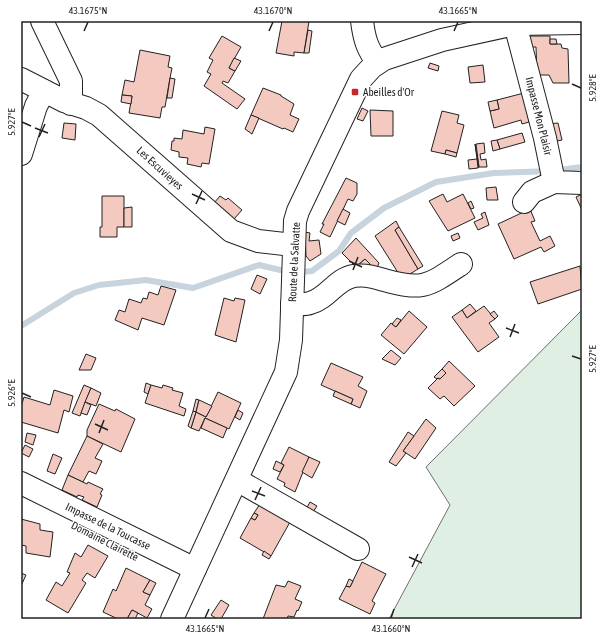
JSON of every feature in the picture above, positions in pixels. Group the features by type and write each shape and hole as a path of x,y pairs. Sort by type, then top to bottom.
{"street":[{"path":"42,21 71,81 71,104"},
{"path":"362,21 365,40 371,54 378,62"},
{"name":"Route de la Salvatte","path":"172,619 286,372 291,340 293,232 298,211 361,79 378,62 397,53 442,40 515,24 582,23"},
{"name":"Impasse Mon Plaisir","path":"515,24 553,173"},
{"name":"Les Escuvieyes","path":"21,78 71,104 99,115 231,231 258,241 293,245"},
{"path":"21,154 36,106 44,91"},
{"path":"524,202 532,192 553,173 582,183"},
{"path":"292,304 310,304 318,300 341,281 353,276 370,276 407,286 421,286 444,275 461,264"},
{"path":"237,480 358,549"},
{"name":"Impasse de la Toucasse","path":"21,483 192,576"},
{"name":"Domaine Clairette","path":"21,498 192,576"}],"green space":[{"path":"582,310 582,619 389,619 450,505 426,467"}],"building":[{"path":"282,21 309,21 304,53 294,52 294,56 276,53"},
{"path":"308,30 312,31 309,53 304,53"},
{"path":"222,36 241,47 229,68 235,71 228,83 223,81 222,83 245,99 237,109 204,86 211,74 207,72 213,60 209,58"},
{"path":"526,36 550,36 550,44 561,44 562,48 568,49 569,83 553,83 549,75 537,75 536,47 528,47"},
{"path":"550,39 556,39 557,44 550,44"},
{"path":"140,50 170,56 168,67 172,68 165,107 162,107 160,118 129,113 132,96 122,95 125,80 134,82"},
{"path":"234,58 241,61 235,71 229,68"},
{"path":"430,63 439,66 438,71 428,68"},
{"path":"483,65 485,82 470,83 468,67"},
{"path":"170,78 175,79 172,98 167,98"},
{"path":"263,88 281,95 294,104 290,115 299,119 293,132 251,115"},
{"path":"524,93 529,122 522,124 521,120 494,128 490,111 499,109 497,100"},
{"path":"122,95 132,96 131,104 121,102"},
{"path":"497,100 499,109 490,111 488,102"},
{"path":"362,108 368,111 363,121 357,119"},
{"path":"370,110 393,111 393,136 371,136"},
{"path":"442,111 459,115 457,123 464,125 457,153 446,150 445,154 431,151"},
{"path":"251,115 259,118 252,134 245,129"},
{"path":"64,123 76,124 75,140 62,138"},
{"path":"558,123 562,140 552,142 547,124"},
{"path":"205,127 215,129 209,164 202,163 201,167 187,164 188,158 179,157 179,152 171,150 172,141 174,141 174,138 182,139 183,130 204,134"},
{"path":"522,133 525,142 500,149 497,140"},
{"path":"497,140 500,149 493,151 491,141"},
{"path":"484,143 485,153 480,154 481,160 486,159 487,167 479,167 476,144"},
{"path":"475,144 479,167 478,168 477,159"},
{"path":"446,150 457,153 456,157 445,154"},
{"path":"477,159 478,168 469,169 468,160"},
{"path":"346,178 357,183 357,194 353,201 348,199 330,237 320,232 324,224 322,224"},
{"path":"496,187 498,200 487,200 486,188"},
{"path":"443,194 447,202 463,194 475,218 448,231 429,201"},
{"path":"582,194 582,210 576,197"},
{"path":"102,196 124,196 124,227 117,227 117,237 100,237 100,227 102,227"},
{"path":"220,196 226,200 228,198 242,210 234,219 214,203"},
{"path":"471,201 474,208 471,209 468,203"},
{"path":"132,207 132,227 124,227 124,208"},
{"path":"343,209 350,213 345,225 337,221"},
{"path":"530,209 535,221 531,222 540,241 550,236 555,246 544,252 541,247 514,259 498,224"},
{"path":"485,212 489,225 478,230 474,222 483,218 481,214"},
{"path":"396,221 399,227 395,230 418,269 402,279 375,236"},
{"path":"399,227 423,266 418,269 395,230"},
{"path":"305,232 310,233 309,241 319,240 321,254 310,261 306,256"},
{"path":"458,233 460,238 453,241 451,236"},
{"path":"356,238 379,263 376,270 365,259 356,267 342,253"},
{"path":"365,259 375,269 356,267"},
{"path":"580,266 582,289 538,304 530,282"},
{"path":"257,275 267,279 260,294 251,289"},
{"path":"161,286 176,290 164,325 142,318 138,330 115,320 119,310 125,312 129,299 141,303 143,298 147,299 149,292 158,295"},
{"path":"224,298 234,301 235,298 245,300 236,342 215,335"},
{"path":"470,304 476,311 467,318 462,310"},
{"path":"484,306 495,319 489,323 499,337 478,352 452,317 462,310 467,318"},
{"path":"409,311 427,327 404,354 381,335 391,323 396,327"},
{"path":"494,311 498,316 495,319 490,314"},
{"path":"397,318 401,320 396,327 392,324"},
{"path":"391,350 401,358 395,365 382,359"},
{"path":"86,354 96,358 91,370 79,370"},
{"path":"449,361 475,386 454,406 444,396 440,399 428,388 438,378 440,379 446,373 442,369"},
{"path":"331,363 363,377 358,386 367,391 360,408 351,404 353,399 321,385"},
{"path":"442,369 446,373 440,379 434,377"},
{"path":"146,383 151,385 148,394 144,392"},
{"path":"84,385 91,388 80,416 72,413"},
{"path":"151,385 162,388 163,385 173,388 172,390 183,393 179,406 186,409 184,416 145,403"},
{"path":"91,388 101,393 96,406 85,402"},
{"path":"54,390 73,396 69,412 64,410 58,433 21,422 21,407 24,397 50,405"},
{"path":"335,391 353,399 351,404 333,396"},
{"path":"218,392 241,403 229,429 205,418 199,431 191,428 196,412 206,417"},
{"path":"196,399 199,400 196,412 193,411"},
{"path":"199,400 212,406 206,417 196,412"},
{"path":"85,402 91,405 87,415 81,413"},
{"path":"99,404 115,411 116,409 135,419 121,452 87,436 87,430"},
{"path":"238,410 243,413 240,420 235,417"},
{"path":"193,411 196,412 191,428 188,426"},
{"path":"205,418 227,428 223,438 201,428"},
{"path":"426,419 436,428 415,459 403,451"},
{"path":"408,432 414,436 403,451 406,453 396,466 389,462"},
{"path":"27,433 36,435 33,445 25,442"},
{"path":"87,436 103,444 95,458 102,461 96,474 89,471 83,482 68,475"},
{"path":"25,445 33,449 29,457 21,453"},
{"path":"289,447 309,457 295,492 284,486 285,483 277,479 284,465 281,463"},
{"path":"53,454 62,458 55,474 47,471"},
{"path":"309,457 320,462 312,478 302,472"},
{"path":"276,461 284,465 280,472 273,469"},
{"path":"68,475 87,484 88,482 103,489 100,494 102,495 97,507 82,500 84,497 78,495 77,497 62,490"},
{"path":"310,502 317,506 311,515 305,511"},
{"path":"260,504 290,522 271,556 240,538 251,518 255,520 258,515 254,513"},
{"path":"254,513 258,515 255,520 251,518"},
{"path":"21,519 40,524 40,530 53,532 50,557 26,553 26,546 21,545"},
{"path":"88,545 108,556 95,578 87,573 82,580 86,583 68,613 46,600 56,582 62,586 70,573 67,572 75,553 81,557"},
{"path":"264,551 271,556 269,559 262,555"},
{"path":"362,562 386,574 372,601 375,603 370,614 339,599 346,586 350,587"},
{"path":"126,568 150,580 143,592 150,595 145,605 152,609 147,618 132,610 127,619 118,619 103,612 113,589 116,591"},
{"path":"21,573 26,575 21,586"},
{"path":"349,579 353,581 350,587 346,586"},
{"path":"150,580 156,583 150,595 143,592"},
{"path":"288,581 301,586 295,599 302,602 298,611 297,610 294,617 288,616 287,619 263,619 276,585 285,587"},
{"path":"221,600 229,605 221,619 217,619 211,615"},
{"path":"132,610 138,613 135,619 127,619"}],"waterway":[{"path":"21,326 74,293 99,285 146,280 193,288 259,265 293,273 312,271 339,251 351,233 384,208 436,182 494,173 552,171 582,167"}],"place":[{"name":"Abeilles d'Or","path":"355,92"}]}
